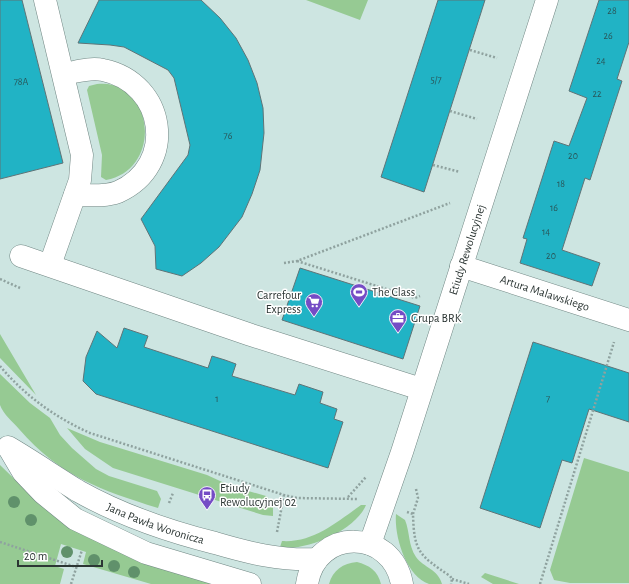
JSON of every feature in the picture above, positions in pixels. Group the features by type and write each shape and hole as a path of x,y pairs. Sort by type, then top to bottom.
{"street":[{"path":"45,0 64,74 82,155 82,169 75,195 50,265"},
{"name":"Etiudy Rewolucyjnej","path":"370,544 547,0"},
{"path":"64,74 90,69 102,70 129,79 151,105 157,121 156,147 150,162 141,175 132,184 116,192 75,195"},
{"path":"21,256 251,335 421,389"},
{"name":"Artura Malawskiego","path":"461,266 623,328"},
{"name":"Jana Pawła Woronicza","path":"4,442 78,490 124,514 151,524 256,554 296,560 317,559"},
{"name":"Jana Pawła Woronicza","path":"4,442 23,472 43,493 75,519 146,553 250,584"},
{"path":"307,584 311,568 325,551 335,545 347,541 358,541 370,544 382,550 392,559 398,570 402,584"}],"path":[{"path":"470,50 497,58"},
{"path":"450,110 477,119"},
{"path":"433,165 460,172"},
{"path":"284,263 297,261 450,204"},
{"path":"297,261 415,298 420,296"},
{"path":"0,279 20,288"},
{"path":"540,584 623,328"},
{"path":"0,366 16,384 32,398 75,426 113,441 284,495 297,498 348,498 362,500"},
{"path":"276,536 284,495"},
{"path":"406,511 413,514 414,532 418,551 452,579 468,584"},
{"path":"0,542 76,568"},
{"path":"71,584 82,550"},
{"path":"451,584 452,579"}],"green space":[{"path":"306,0 368,0 360,20"},
{"path":"97,84 116,86 131,95 140,109 145,126 144,143 137,160 125,172 106,180 101,177 102,155 87,90 89,86"},
{"path":"0,334 36,395 0,358"},
{"path":"0,374 30,403 50,418 60,435 72,448 96,469 109,476 157,491 161,499 158,508 99,487 66,470 50,459 34,445 3,412 0,405"},
{"path":"67,428 100,442 207,475 231,486 266,496 273,505 273,516 263,515 113,468 85,449"},
{"path":"584,458 629,472 629,583 570,583 554,580 550,570"},
{"path":"0,465 36,500 222,584 151,584 83,564 86,552 61,544 55,566 64,569 60,584 0,584"},
{"path":"361,505 366,505 352,523 341,531 303,546 291,548 280,547 282,541 304,539 324,530"},
{"path":"396,514 405,520 410,543 416,557 437,575 442,584 429,584 421,580 408,564 399,544"},
{"path":"357,562 372,569 380,579 381,584 329,584 333,575 339,568 347,564"},
{"path":"485,573 519,584 493,584 481,577"}],"building":[{"path":"0,0 22,0 63,163 0,179"},
{"path":"99,0 201,0 220,18 236,38 248,60 257,83 263,108 264,133 260,170 252,194 242,217 219,247 201,263 182,276 156,269 155,246 141,219 188,155 190,145 174,78 168,70 124,47 78,43"},
{"path":"438,0 485,0 424,192 381,177"},
{"path":"599,0 629,0 629,42 617,79 622,81 590,180 585,178 562,250 600,263 592,286 520,263 527,239 523,238 554,141 569,146 587,98 569,91"},
{"path":"300,268 420,306 403,359 282,320"},
{"path":"124,328 148,336 144,347 208,368 212,356 236,364 232,376 295,395 299,384 323,392 320,403 337,409 334,419 343,422 328,468 96,394 83,381 86,357 97,331 117,348"},
{"path":"533,342 629,373 629,422 589,409 572,463 562,460 540,528 480,508"}],"place":[{"name":"The Class","path":"359,307"},
{"name":"Carrefour Express","path":"314,317"},
{"name":"Grupa BRK","path":"398,333"},
{"name":"Etiudy Rewolucyjnej 02","path":"207,510"}]}
